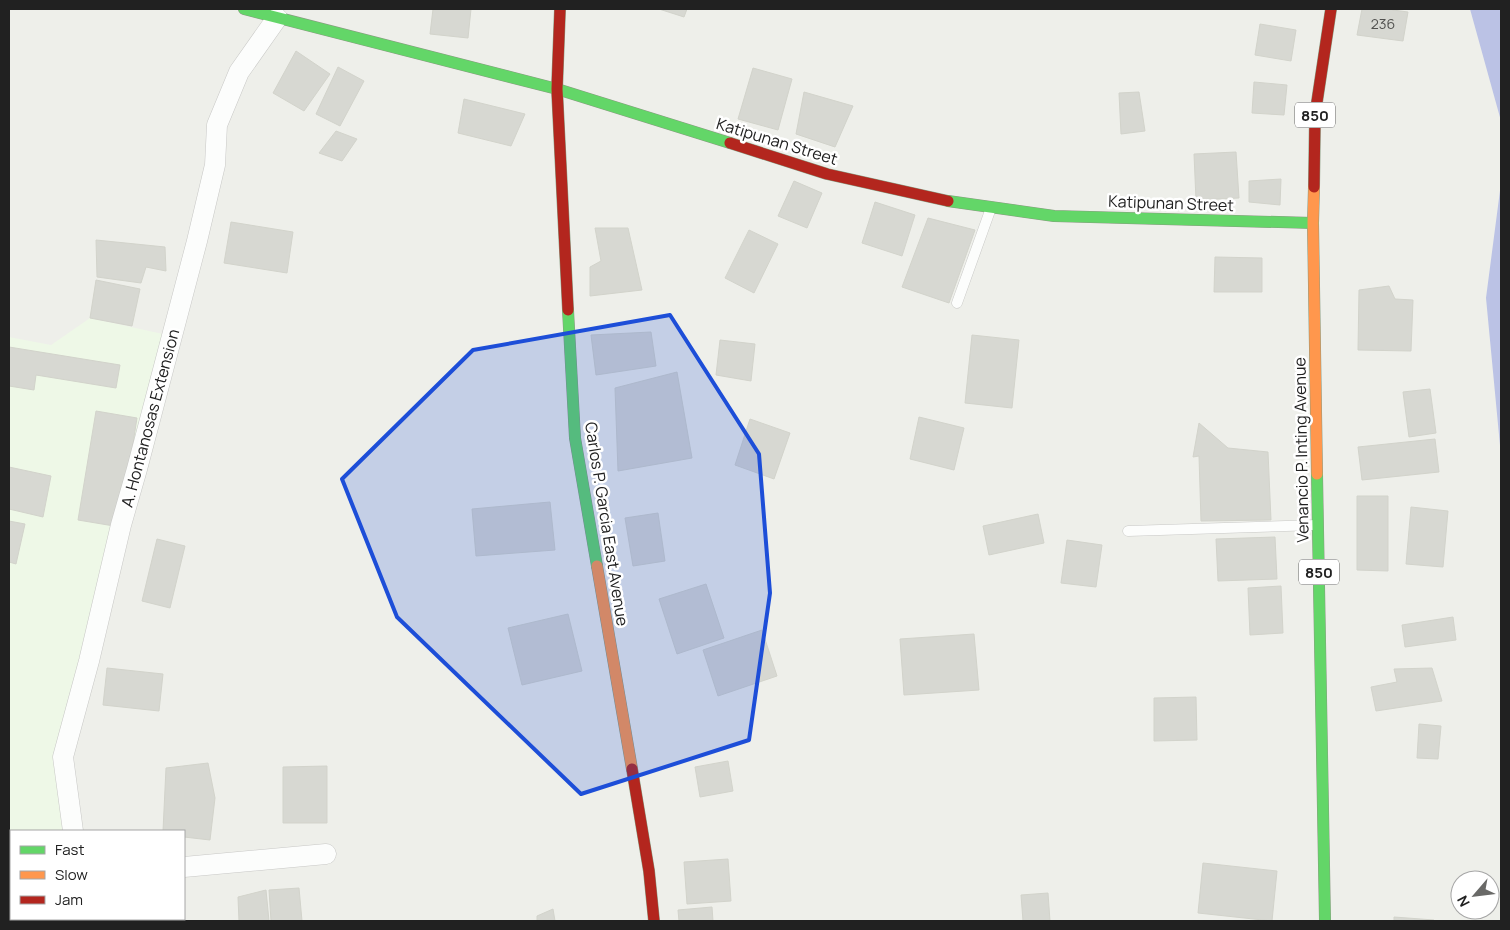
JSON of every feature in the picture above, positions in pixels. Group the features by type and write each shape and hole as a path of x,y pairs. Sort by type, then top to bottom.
{"main road":[{"name":"Katipunan Street","path":"244,9 557,88 827,174 938,200 1054,216 1313,223"},
{"name":"Carlos P. Garcia East Avenue","path":"560,9 557,88 575,438 649,871 654,921"},
{"name":"Venancio P. Inting Avenue","path":"1325,921 1313,223 1315,114 1331,9"}],"street":[{"name":"A. Hontanosas Extension","path":"73,830 63,758 89,660 121,525 138,469 199,232 215,165 218,125 239,72 277,18"},
{"path":"185,867 326,854"}],"lane":[{"path":"957,303 992,207"},
{"path":"1128,531 1318,525"}],"highlighted area":[{"path":"670,315 759,454 770,593 749,740 581,794 397,617 342,479 473,350"}],"shaded area":[{"path":"90,318 172,336 60,755 72,830 10,830 10,920 46,920 9,921 9,337 51,345"}],"water":[{"path":"1470,9 1501,9 1501,121"},
{"path":"1501,183 1501,456 1486,298"}],"building":[{"path":"433,9 471,9 468,38 430,34"},
{"path":"659,9 687,9 684,17"},
{"path":"1362,9 1391,9 1408,12 1403,41 1357,35"},
{"path":"1260,24 1296,30 1291,61 1255,55"},
{"path":"296,51 330,74 304,111 273,93"},
{"path":"338,67 364,81 340,126 316,114"},
{"path":"753,68 792,79 778,130 738,119"},
{"path":"1254,82 1287,85 1284,115 1252,113"},
{"path":"804,92 853,106 835,147 796,134"},
{"path":"1139,92 1145,131 1121,134 1119,93"},
{"path":"464,99 525,114 511,146 458,133"},
{"path":"336,131 357,139 342,161 319,153"},
{"path":"1236,152 1239,198 1196,200 1194,154"},
{"path":"1281,179 1280,205 1249,202 1249,181"},
{"path":"794,181 822,193 807,228 778,216"},
{"path":"875,202 915,215 902,256 862,243"},
{"path":"928,218 975,230 949,303 902,287"},
{"path":"231,222 293,232 287,273 224,263"},
{"path":"595,228 628,228 642,290 590,296 590,267 601,261"},
{"path":"749,230 778,244 754,293 725,278"},
{"path":"96,240 165,247 166,271 146,267 141,283 97,277"},
{"path":"1215,257 1262,258 1262,292 1214,292"},
{"path":"96,280 140,289 132,326 90,318"},
{"path":"1389,286 1395,299 1413,300 1411,351 1358,350 1359,290"},
{"path":"651,332 656,366 596,375 591,335"},
{"path":"972,335 1019,340 1012,408 965,403"},
{"path":"720,340 755,344 751,381 716,375"},
{"path":"9,347 120,365 116,388 36,375 34,390 9,386"},
{"path":"677,372 692,458 618,471 615,388"},
{"path":"1430,389 1436,433 1409,437 1403,392"},
{"path":"96,411 137,418 120,527 78,520"},
{"path":"919,417 964,428 954,470 910,459"},
{"path":"750,419 790,433 774,479 735,465"},
{"path":"1199,423 1228,448 1268,452 1271,520 1201,521 1199,456 1193,457"},
{"path":"1435,439 1439,472 1362,480 1358,447"},
{"path":"9,467 51,476 43,517 9,509"},
{"path":"1357,496 1388,496 1388,571 1357,570"},
{"path":"550,502 555,550 476,556 472,509"},
{"path":"1411,507 1448,511 1443,567 1406,564"},
{"path":"658,513 665,561 633,566 625,518"},
{"path":"1038,514 1044,543 989,555 983,526"},
{"path":"9,521 25,524 16,564 9,562"},
{"path":"1275,537 1277,579 1218,581 1216,539"},
{"path":"157,539 185,546 170,608 142,601"},
{"path":"1067,540 1102,545 1096,587 1061,583"},
{"path":"706,584 724,638 677,654 659,599"},
{"path":"1281,586 1283,633 1250,635 1248,588"},
{"path":"568,614 582,671 522,685 508,628"},
{"path":"1453,617 1456,640 1405,647 1402,625"},
{"path":"762,630 777,676 718,696 703,650"},
{"path":"974,634 979,690 904,695 900,639"},
{"path":"107,668 163,674 159,711 103,705"},
{"path":"1432,668 1442,701 1376,711 1371,687 1397,682 1394,669"},
{"path":"1196,697 1197,740 1154,741 1154,698"},
{"path":"1419,724 1441,726 1438,759 1417,758"},
{"path":"728,761 733,791 700,797 695,767"},
{"path":"208,763 215,798 210,840 185,837 185,830 163,830 166,768"},
{"path":"327,766 327,823 283,823 283,767"},
{"path":"728,859 731,901 687,904 684,862"},
{"path":"1203,863 1277,871 1272,921 1198,913"},
{"path":"299,888 302,921 271,921 269,890"},
{"path":"266,890 269,921 239,921 238,897"},
{"path":"1048,893 1050,921 1023,921 1021,895"},
{"path":"712,907 713,921 679,921 678,910"},
{"path":"553,909 555,921 537,921 537,916"},
{"path":"1394,917 1434,920 1434,921 1394,921"}],"traffic: fast":[{"path":"244,9 557,89 730,143"},
{"path":"948,201 1054,216 1313,223"},
{"path":"568,310 575,438 597,566"},
{"path":"1317,474 1325,921"}],"traffic: slow":[{"path":"1314,187 1317,474"},
{"path":"597,566 632,769"}],"traffic: jam":[{"path":"560,9 557,89 568,310"},
{"path":"1314,187 1315,115 1331,9"},
{"path":"730,143 827,174 948,201"},
{"path":"632,769 649,871 654,921"}]}
